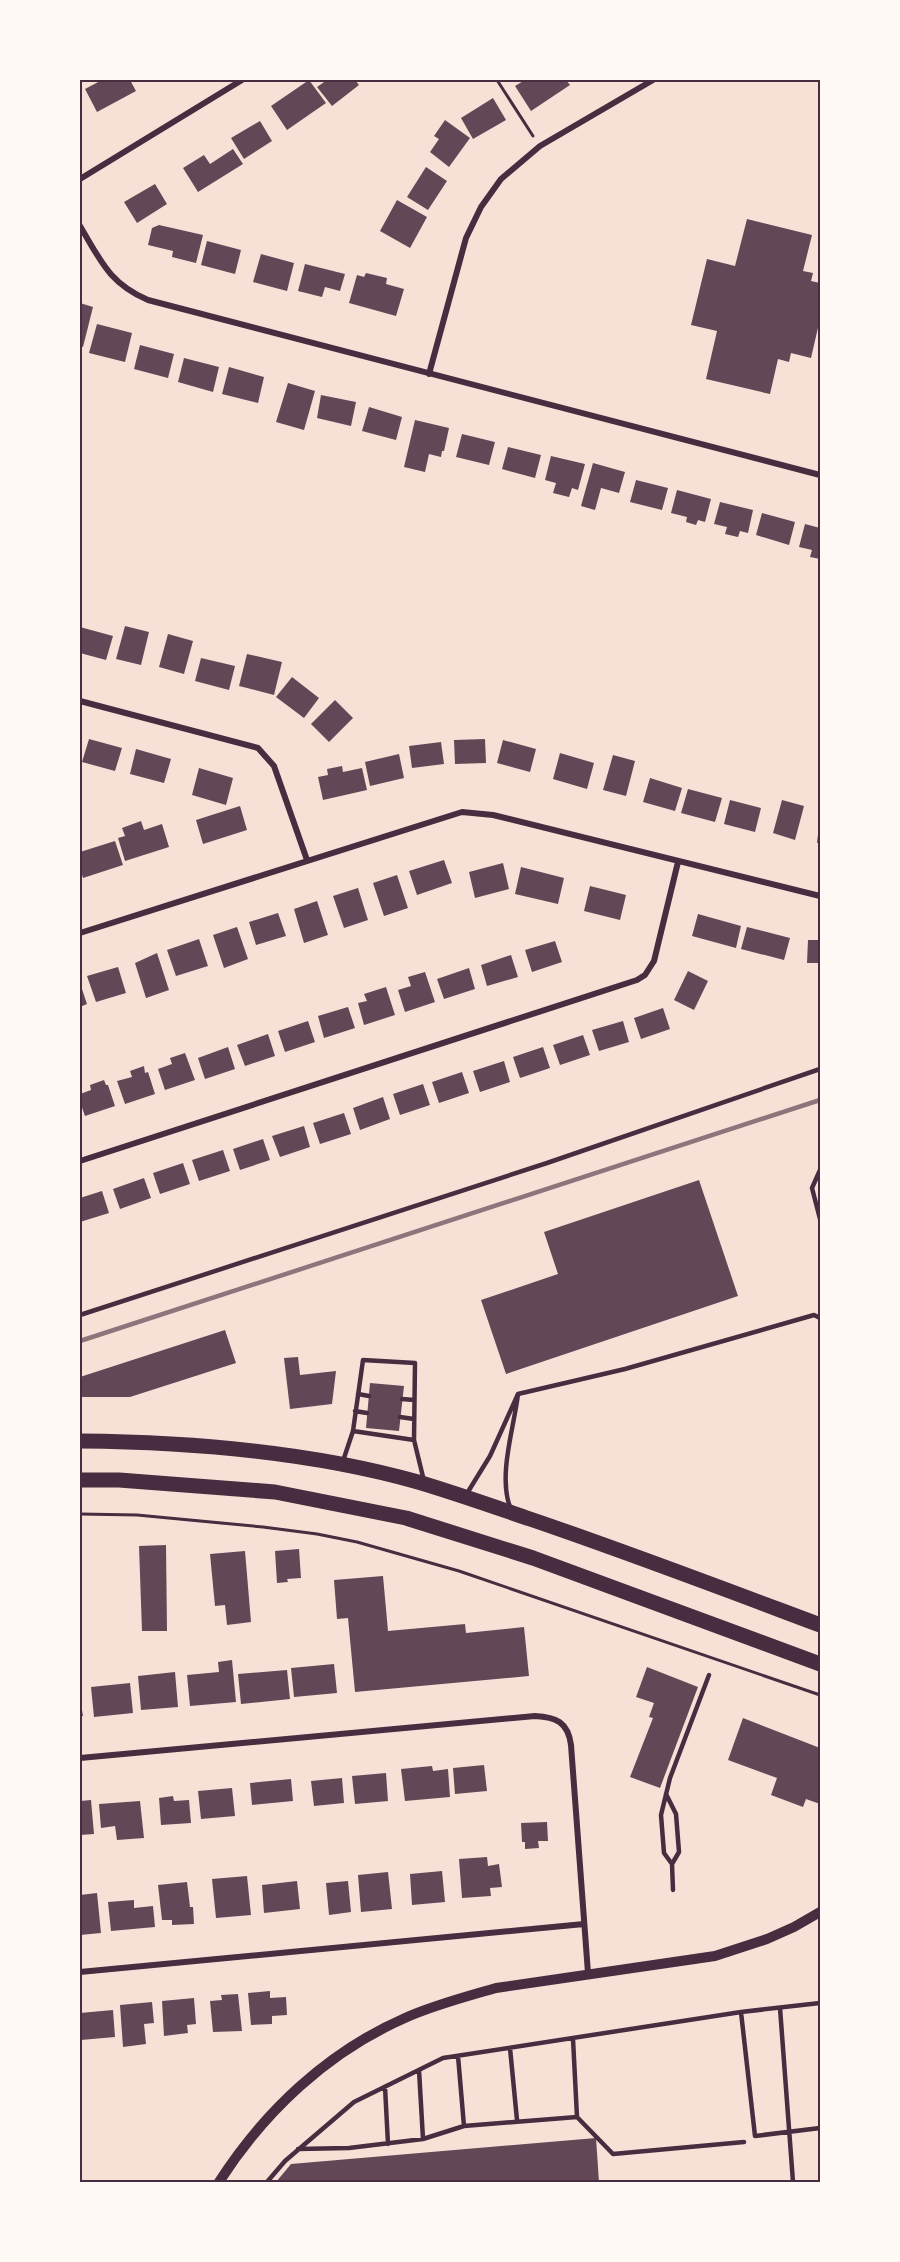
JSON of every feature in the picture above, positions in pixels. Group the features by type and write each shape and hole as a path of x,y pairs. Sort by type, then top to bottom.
{"main road":[{"path":"80,1441 206,1447 287,1456 342,1465 424,1484 592,1540 820,1625"},
{"path":"80,1480 119,1480 275,1492 327,1500 406,1518 533,1558 820,1664"}],"street":[{"path":"80,179 242,80"},
{"path":"429,374 472,221 501,179 540,146 653,80"},
{"path":"80,226 107,271 118,284 140,297 820,475"},
{"path":"80,701 258,748 274,766 307,860"},
{"path":"80,933 447,815 477,812 820,896"},
{"path":"80,1161 637,980 645,975 654,962 678,862"},
{"path":"80,1758 535,1716 558,1719 566,1726 571,1744 588,1973"},
{"path":"219,2182 277,2107 322,2067 403,2019 496,1988 715,1956 767,1939 820,1912"},
{"path":"80,1972 584,1924"}],"lane":[{"path":"80,1315 820,1070"},
{"path":"820,1170 812,1188 820,1219"},
{"path":"518,1394 625,1368 814,1315 820,1318"},
{"path":"342,1465 353,1431 363,1360 415,1363 414,1440 424,1484"},
{"path":"358,1394 369,1395"},
{"path":"465,1497 490,1456 518,1394"},
{"path":"512,1513 506,1496 510,1443 518,1394"},
{"path":"402,1399 414,1400"},
{"path":"355,1412 367,1413"},
{"path":"400,1417 414,1419"},
{"path":"353,1431 414,1440"},
{"path":"672,1864 664,1853 661,1815 666,1794 709,1676"},
{"path":"666,1794 676,1814 679,1852 672,1864 673,1890"},
{"path":"267,2182 298,2149 354,2102 444,2058 741,2012 820,2003"},
{"path":"780,2008 793,2182"},
{"path":"741,2012 755,2136 820,2128"},
{"path":"573,2039 577,2117 613,2154 744,2142"},
{"path":"510,2048 517,2120"},
{"path":"458,2056 464,2126"},
{"path":"419,2070 423,2139"},
{"path":"385,2086 388,2144"},
{"path":"298,2149 349,2148 388,2144 423,2139 464,2126 577,2117"}],"path":[{"path":"497,80 540,146"},
{"path":"80,1514 137,1515 263,1527 357,1542 459,1571 820,1695"}],"building":[{"path":"102,80 130,80 136,91 97,112 85,89"},
{"path":"309,80 326,103 287,130 271,106"},
{"path":"327,80 355,80 359,85 332,106 317,87"},
{"path":"525,80 566,80 570,85 531,111 515,86"},
{"path":"493,98 506,120 473,139 461,118"},
{"path":"445,120 470,138 449,167 430,152 439,139 434,136"},
{"path":"260,121 272,141 244,159 231,138"},
{"path":"233,149 243,164 198,192 183,168 204,155 210,164"},
{"path":"426,167 447,181 428,210 407,197"},
{"path":"155,184 167,204 137,223 124,202"},
{"path":"397,200 427,217 410,248 380,231"},
{"path":"747,219 812,235 803,271 813,273 811,281 820,283 820,319 811,358 791,353 789,362 778,359 770,394 706,379 717,331 691,325 707,259 735,266"},
{"path":"159,225 203,235 196,263 172,257 173,251 148,245 152,228"},
{"path":"207,241 241,250 235,274 201,265"},
{"path":"261,254 294,263 287,291 253,282"},
{"path":"305,264 345,274 340,291 325,287 322,297 298,291"},
{"path":"366,273 387,278 386,284 404,289 396,316 349,303 357,275 364,277"},
{"path":"80,303 93,307 83,347 80,346"},
{"path":"97,324 132,333 125,362 89,353"},
{"path":"140,345 174,354 168,378 134,369"},
{"path":"184,358 219,367 213,392 178,382"},
{"path":"229,367 264,377 258,403 222,394"},
{"path":"288,383 315,391 304,430 276,422"},
{"path":"321,395 356,402 351,426 317,418"},
{"path":"369,407 402,417 396,440 362,431"},
{"path":"415,420 449,428 441,457 429,454 425,472 404,467"},
{"path":"462,434 495,442 489,465 456,457"},
{"path":"508,447 541,455 535,478 502,469"},
{"path":"551,456 585,464 578,490 572,488 569,497 553,493 556,483 545,480"},
{"path":"593,463 625,472 619,493 601,488 595,510 581,506"},
{"path":"636,480 668,488 662,510 630,502"},
{"path":"677,490 711,499 705,522 698,520 696,525 686,522 687,517 671,513"},
{"path":"720,502 753,510 748,533 740,531 738,537 725,534 727,527 714,524"},
{"path":"762,513 795,522 789,545 756,535"},
{"path":"805,524 820,528 820,559 810,557 812,550 799,547"},
{"path":"125,626 149,632 141,665 116,659"},
{"path":"80,627 113,636 106,660 80,653"},
{"path":"168,634 193,641 184,674 159,667"},
{"path":"247,654 282,662 274,695 239,686"},
{"path":"201,658 235,666 229,690 195,681"},
{"path":"292,677 319,698 304,718 276,697"},
{"path":"335,700 353,718 329,742 311,724"},
{"path":"89,739 122,748 115,771 82,762"},
{"path":"485,739 486,763 455,764 454,740"},
{"path":"503,740 536,749 530,772 497,763"},
{"path":"441,742 444,764 412,768 409,746"},
{"path":"136,749 171,759 164,783 130,774"},
{"path":"560,753 594,763 587,789 553,779"},
{"path":"399,754 404,778 370,786 365,762"},
{"path":"613,755 635,761 626,796 603,790"},
{"path":"342,766 343,772 362,768 367,790 323,800 318,777 328,775 327,769"},
{"path":"199,768 233,778 226,805 192,795"},
{"path":"650,778 682,788 675,811 643,802"},
{"path":"688,789 722,798 715,822 681,813"},
{"path":"730,800 761,808 755,832 724,824"},
{"path":"782,800 804,806 795,840 773,833"},
{"path":"240,806 247,830 203,844 196,820"},
{"path":"141,821 144,830 162,824 169,847 125,861 118,838 125,836 122,828"},
{"path":"819,826 820,843 817,843"},
{"path":"115,841 123,865 83,878 80,868 80,852"},
{"path":"444,860 452,883 417,895 409,871"},
{"path":"503,863 509,889 475,898 469,872"},
{"path":"521,867 564,878 558,904 515,894"},
{"path":"397,875 408,908 384,916 373,883"},
{"path":"590,886 626,895 620,920 584,911"},
{"path":"358,888 368,920 344,928 333,896"},
{"path":"317,901 328,935 304,943 294,909"},
{"path":"278,913 286,936 256,945 249,922"},
{"path":"698,914 741,926 736,948 692,936"},
{"path":"237,927 248,959 224,968 213,935"},
{"path":"747,927 790,938 784,960 741,949"},
{"path":"199,939 208,966 176,976 167,950"},
{"path":"808,940 820,940 820,963 807,963"},
{"path":"555,941 562,962 532,972 525,950"},
{"path":"157,953 169,990 146,998 135,963"},
{"path":"511,955 518,977 487,986 481,965"},
{"path":"118,967 126,993 96,1002 87,976"},
{"path":"469,968 475,989 444,999 437,979"},
{"path":"688,971 708,981 694,1010 674,1000"},
{"path":"425,972 435,1002 405,1012 398,990 411,986 408,977"},
{"path":"80,983 87,1004 80,1007"},
{"path":"386,987 395,1015 364,1025 358,1003 367,1001 364,994"},
{"path":"348,1007 355,1028 324,1038 318,1016"},
{"path":"663,1008 670,1029 641,1039 634,1018"},
{"path":"308,1021 315,1042 285,1052 278,1031"},
{"path":"623,1021 629,1042 599,1051 592,1030"},
{"path":"268,1034 275,1056 245,1066 237,1045"},
{"path":"583,1035 590,1055 560,1065 553,1045"},
{"path":"228,1047 235,1069 205,1079 198,1058"},
{"path":"543,1047 550,1068 520,1078 513,1057"},
{"path":"185,1053 195,1080 165,1090 158,1069 172,1064 170,1058"},
{"path":"504,1061 510,1082 480,1092 473,1071"},
{"path":"144,1066 155,1094 125,1104 117,1081 132,1077 130,1071"},
{"path":"462,1072 469,1093 439,1103 432,1082"},
{"path":"104,1080 115,1106 85,1116 80,1094 91,1090 90,1085"},
{"path":"423,1084 430,1105 400,1115 393,1094"},
{"path":"383,1097 390,1119 360,1130 353,1108"},
{"path":"344,1113 351,1134 320,1144 313,1123"},
{"path":"304,1126 310,1147 280,1157 272,1136"},
{"path":"263,1139 270,1160 240,1170 233,1149"},
{"path":"223,1150 230,1171 199,1181 192,1160"},
{"path":"183,1163 190,1184 160,1194 153,1173"},
{"path":"144,1178 151,1198 120,1209 113,1189"},
{"path":"699,1180 738,1296 506,1374 481,1300 558,1274 544,1232"},
{"path":"102,1191 109,1213 80,1222 80,1198"},
{"path":"225,1330 236,1363 130,1397 80,1397 80,1377"},
{"path":"298,1357 300,1375 336,1371 332,1404 290,1409 284,1358"},
{"path":"370,1383 404,1386 399,1431 366,1428"},
{"path":"166,1545 167,1631 142,1631 139,1546"},
{"path":"299,1549 301,1578 287,1579 288,1582 277,1583 275,1551"},
{"path":"245,1551 251,1622 227,1625 225,1605 215,1606 210,1554"},
{"path":"383,1576 388,1631 465,1624 466,1633 524,1627 529,1676 355,1692 348,1618 337,1619 334,1580"},
{"path":"232,1660 236,1702 190,1706 187,1675 219,1672 218,1662"},
{"path":"334,1664 337,1693 294,1697 291,1668"},
{"path":"647,1667 698,1687 660,1788 630,1777 653,1718 649,1717 654,1703 636,1697"},
{"path":"287,1670 290,1699 241,1704 238,1674"},
{"path":"175,1672 178,1707 141,1710 138,1676"},
{"path":"130,1683 133,1713 94,1717 91,1687"},
{"path":"80,1698 83,1716 80,1716"},
{"path":"743,1718 820,1748 820,1804 806,1799 803,1807 771,1795 777,1778 728,1760"},
{"path":"484,1765 487,1791 455,1794 453,1768"},
{"path":"432,1766 433,1771 448,1769 450,1797 405,1801 401,1769"},
{"path":"386,1773 388,1801 355,1804 352,1776"},
{"path":"342,1778 344,1803 314,1806 311,1781"},
{"path":"291,1779 293,1801 252,1805 250,1783"},
{"path":"232,1788 235,1816 201,1819 198,1791"},
{"path":"173,1796 174,1801 189,1800 191,1823 161,1825 159,1798"},
{"path":"91,1800 94,1834 80,1835 80,1801"},
{"path":"140,1801 144,1838 117,1840 115,1826 101,1828 99,1804"},
{"path":"547,1822 548,1841 538,1841 539,1848 525,1849 525,1842 522,1842 521,1823"},
{"path":"487,1857 488,1866 499,1864 502,1887 490,1888 491,1896 462,1898 459,1859"},
{"path":"442,1871 445,1902 412,1905 410,1874"},
{"path":"388,1872 392,1909 361,1912 358,1875"},
{"path":"247,1876 251,1915 216,1918 212,1879"},
{"path":"297,1881 300,1909 264,1913 262,1885"},
{"path":"348,1881 351,1912 329,1915 326,1883"},
{"path":"187,1882 190,1907 193,1907 194,1924 172,1925 172,1920 162,1920 158,1885"},
{"path":"97,1893 101,1933 80,1935 80,1895"},
{"path":"134,1900 134,1908 153,1906 155,1927 111,1931 108,1902"},
{"path":"270,1991 270,1998 286,1997 287,2015 272,2016 272,2024 251,2025 248,1993"},
{"path":"238,1994 242,2031 213,2032 210,2001 222,2000 221,1995"},
{"path":"194,1998 196,2024 187,2025 188,2033 164,2036 162,2001"},
{"path":"152,2002 154,2023 144,2024 146,2044 123,2047 120,2005"},
{"path":"113,2010 115,2037 81,2040 80,2013"},
{"path":"596,2138 599,2182 276,2182 291,2164"}],"railway":[{"path":"80,1341 820,1100"}]}
